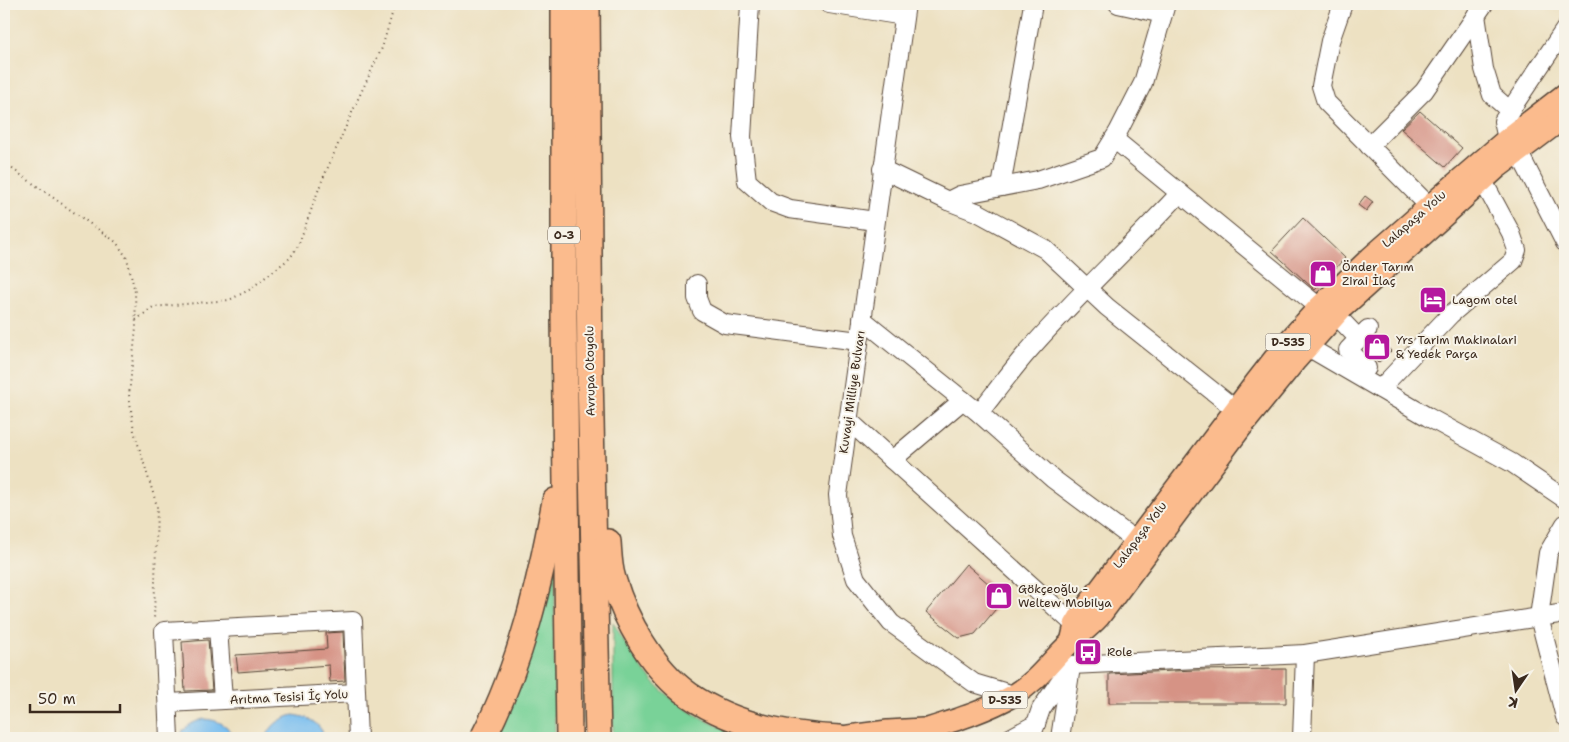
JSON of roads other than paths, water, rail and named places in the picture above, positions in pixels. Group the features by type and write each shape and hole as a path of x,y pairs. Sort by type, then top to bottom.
{"highway":[{"name":"Avrupa Otoyolu","path":"564,4 565,465 569,738"},
{"name":"Avrupa Otoyolu","path":"587,4 591,462 598,738"},
{"path":"591,462 603,510 612,577 619,597 642,644 659,665 687,694 733,718 799,736 840,738"},
{"path":"483,738 510,679 525,631 545,555 558,489 565,465"},
{"path":"849,738 923,730"}],"main road":[{"name":"Lalapaşa Yolu","path":"1070,645 1084,610 1285,345 1482,181 1512,145 1565,94"},
{"name":"Lalapaşa Yolu","path":"1070,645 1099,617 1206,472 1308,346 1327,311 1370,258 1428,206 1512,145 1565,117"},
{"name":"D-535","path":"899,738 992,707 1014,695 1045,671 1070,645"}],"street":[{"path":"750,4 742,137 747,181 771,202 790,209 875,221"},
{"path":"829,4 905,10"},
{"path":"1001,187 1033,4"},
{"path":"948,201 960,195 1038,180 1102,158 1143,83 1165,9 1118,4"},
{"path":"1343,4 1330,41 1321,86 1326,102 1428,206"},
{"path":"1369,146 1424,91 1480,9"},
{"path":"1480,9 1484,69 1492,96 1509,110"},
{"name":"Kuvayi Milliye Bulvarı","path":"905,10 838,494 842,536 856,579 891,623 974,683 1014,695"},
{"path":"1565,29 1503,121 1512,145 1565,243"},
{"path":"1114,139 1327,311 1363,334 1348,350 1367,368"},
{"path":"882,169 948,201 979,213 1045,249 1107,307 1235,409"},
{"path":"1380,389 1450,315 1513,261 1517,250 1511,233 1482,181"},
{"path":"979,412 1024,356 1087,288 1180,193"},
{"path":"697,284 697,298 702,311 725,324 859,341"},
{"path":"862,319 979,412 1053,479 1136,541"},
{"path":"1308,346 1512,463 1565,499"},
{"path":"892,460 963,400"},
{"path":"848,420 892,460 1070,645 1305,654 1565,613"},
{"path":"1565,524 1548,552 1540,616 1565,716"},
{"name":"Arıtma Tesisi İç Yolu","path":"170,738 164,631 353,621 358,738"},
{"name":"Arıtma Tesisi İç Yolu","path":"218,628 222,700"},
{"path":"1010,738 1034,731 1041,709 1070,645"},
{"path":"1060,738 1070,645"},
{"path":"1302,738 1305,654"},
{"name":"Arıtma Tesisi İç Yolu","path":"168,703 356,693"}],"water":[{"path":"293,715 313,721 320,728 325,738 266,738 270,729 276,723"},
{"path":"204,719 222,724 235,738 179,738 189,726"}],"place":[{"name":"Önder Tarım Zirai İlaç","path":"1323,274"},
{"name":"Lagom otel","path":"1433,300"},
{"name":"Yrs Tarim Makinalari & Yedek Parça","path":"1377,347"},
{"name":"Gökçeoğlu - Weltew Mobilya","path":"999,596"},
{"name":"Role","path":"1088,652"}]}
